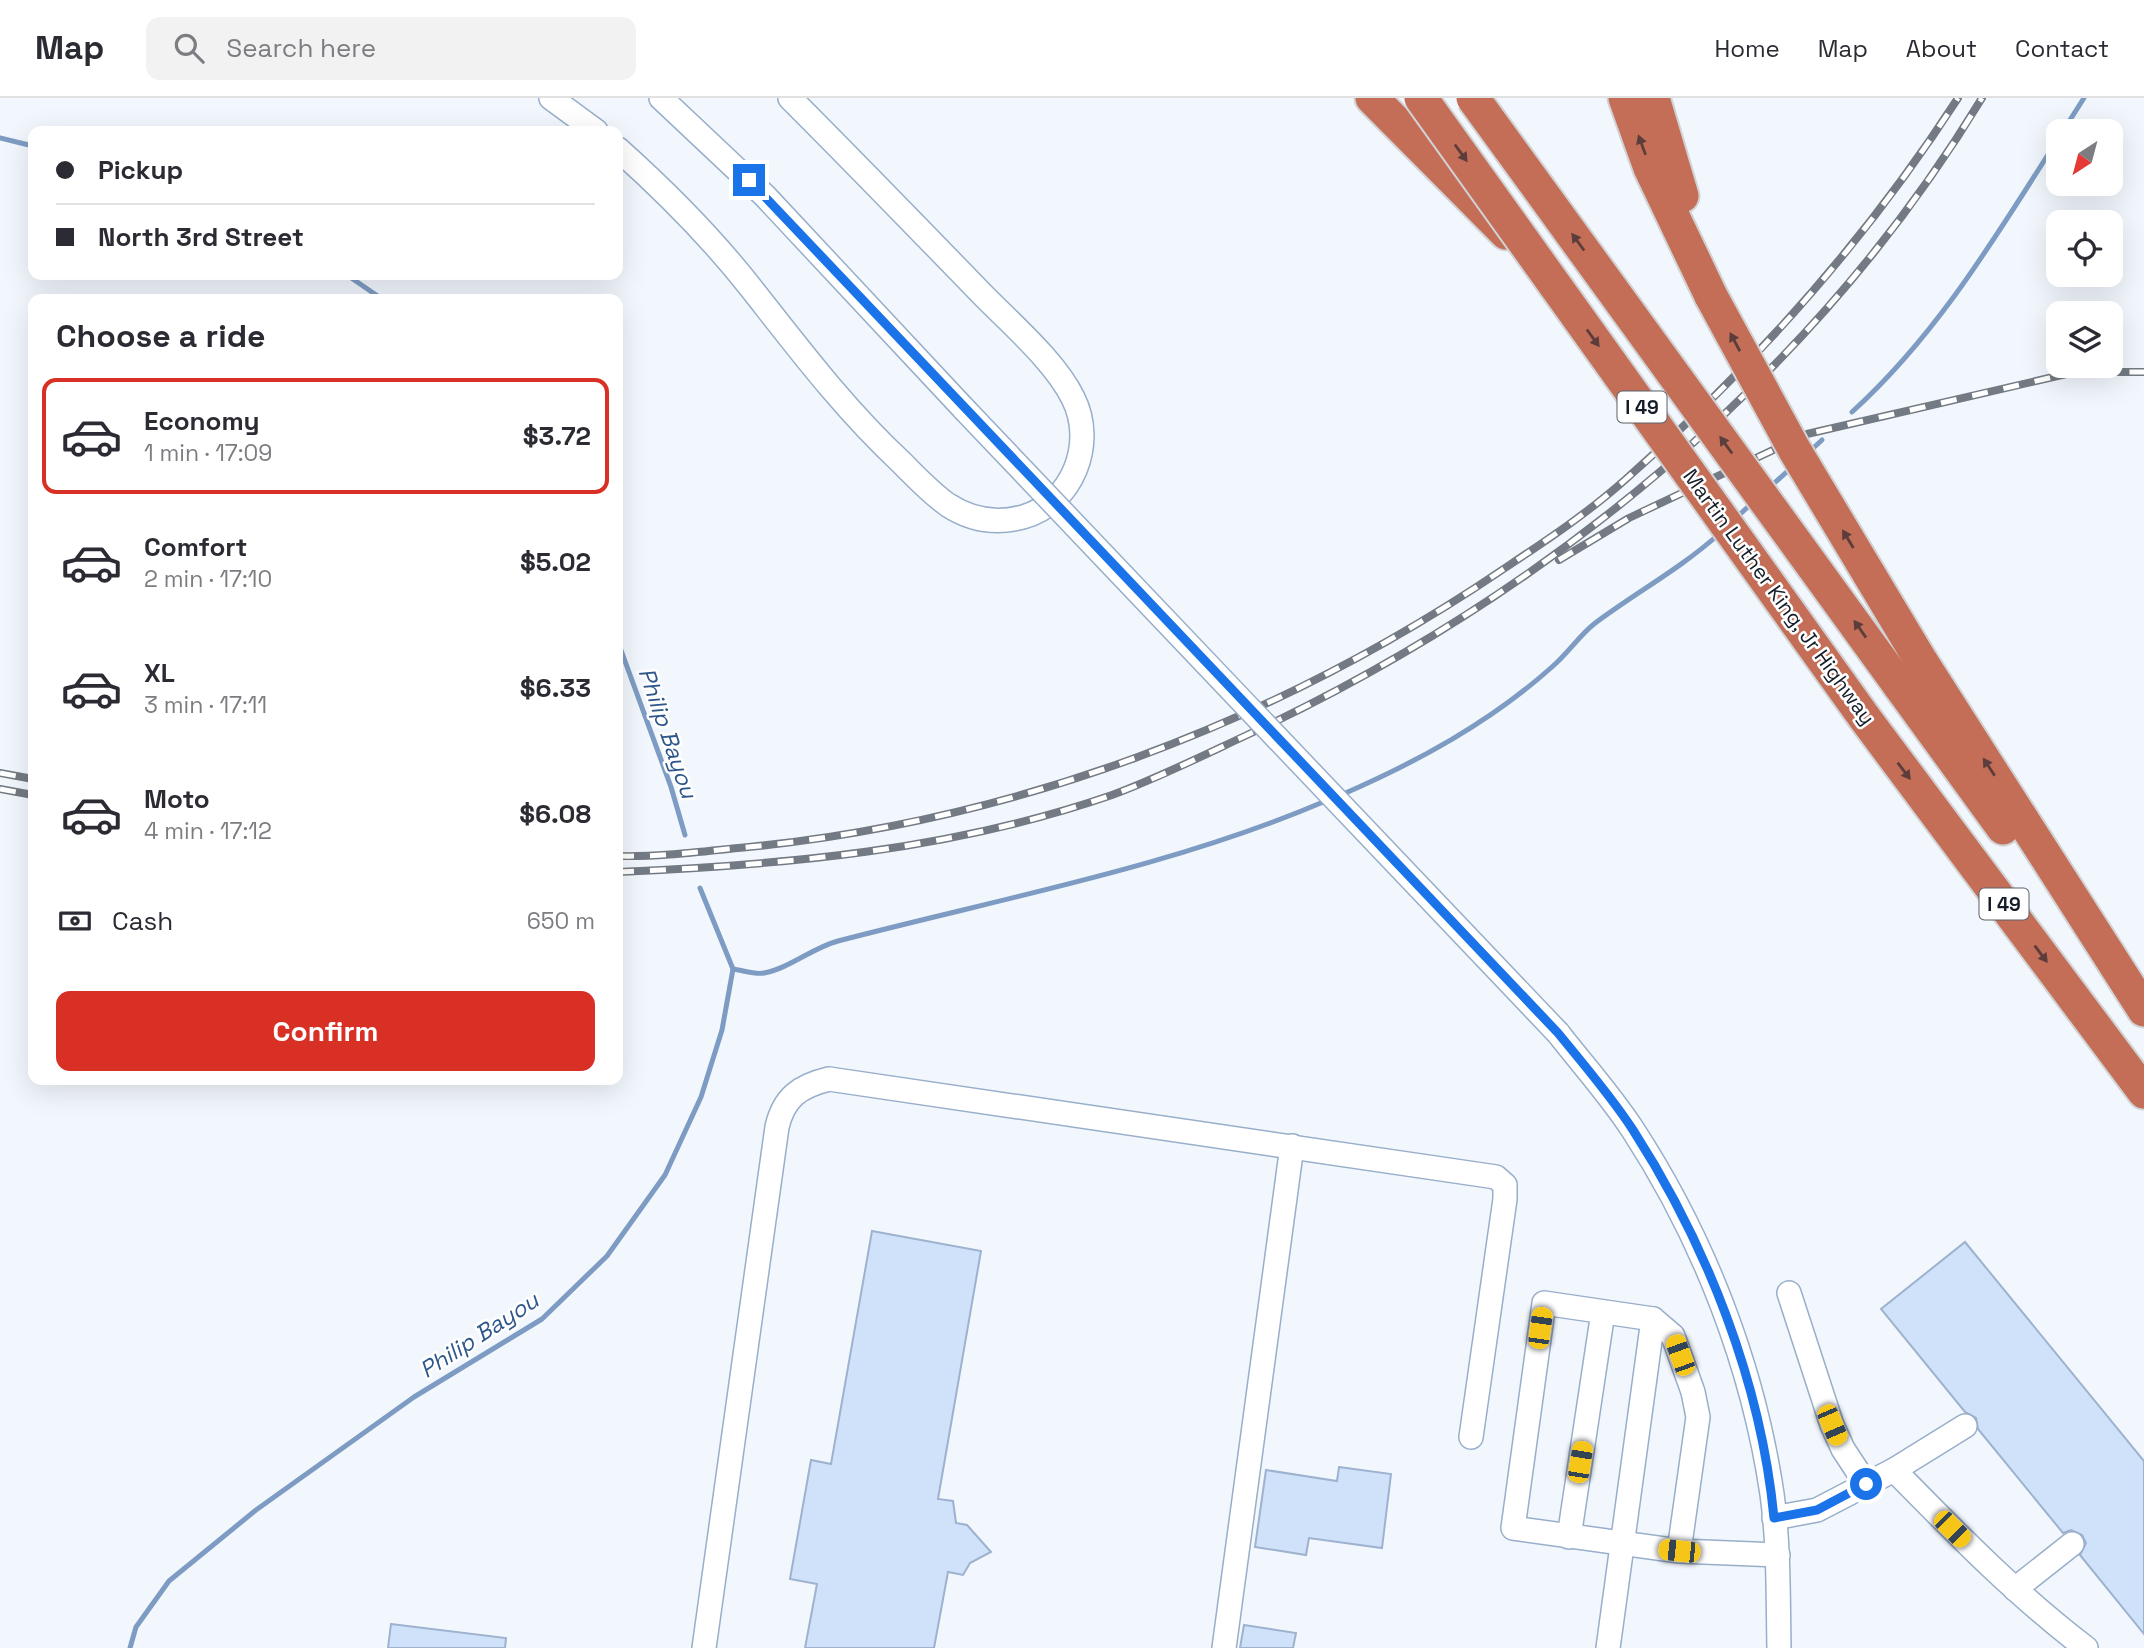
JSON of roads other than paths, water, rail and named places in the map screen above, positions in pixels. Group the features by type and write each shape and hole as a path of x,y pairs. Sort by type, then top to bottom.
{"highway":[{"path":"1372,98 1547,274"},
{"name":"Martin Luther King, Jr Highway","path":"1421,98 1779,593 1864,717 2144,1092"},
{"name":"I 49","path":"1473,98 1910,673 2144,1012"},
{"path":"1625,98 1650,168 1711,296 1910,673"},
{"path":"1653,98 1711,296"}],"street":[{"path":"551,98 589,126"},
{"path":"661,98 765,196 1558,1033 1632,1128 1657,1169 1699,1253 1728,1320 1747,1377 1762,1438 1774,1518 1779,1648"},
{"path":"623,154 712,241 831,392 925,486 948,505 969,516 992,521 1031,514 1064,489 1076,470 1083,448 1082,421 1073,397 1055,372 993,305 790,98"},
{"path":"704,1648 777,1127 781,1109 790,1095 810,1083 829,1079 1496,1177 1505,1185 1506,1199 1471,1437"},
{"path":"1224,1648 1292,1146"},
{"path":"1789,1293 1832,1425 1843,1449 1866,1484"},
{"path":"1679,1551 1698,1417 1693,1392 1673,1336 1653,1320 1544,1303 1513,1528 1679,1551 1777,1555"},
{"path":"1569,1537 1603,1312"},
{"path":"1608,1648 1653,1320"},
{"path":"1774,1518 1817,1510 1894,1470 1965,1426"},
{"path":"1894,1470 2015,1589 2086,1648"},
{"path":"2015,1589 2072,1544"}],"waterway":[{"path":"2071,119 2084,98"},
{"name":"Philip Bayou","path":"0,138 28,145"},
{"path":"1852,412 1883,382 1939,317 2046,158"},
{"name":"Philip Bayou","path":"354,280 375,294"},
{"path":"1809,452 1822,440"},
{"path":"1770,487 1791,468"},
{"path":"1736,518 1752,503"},
{"path":"1341,795 1397,769 1479,723 1553,666 1594,624 1719,534"},
{"name":"Philip Bayou","path":"623,656 671,787 685,835"},
{"path":"733,969 764,973 838,941 1148,863 1269,824 1328,800"},
{"name":"Philip Bayou","path":"130,1648 136,1627 169,1581 256,1510 414,1397 542,1319 607,1256 665,1175 701,1097 722,1030 733,969 700,888"}],"railway":[{"path":"623,856 693,853 840,835 941,816 1040,789 1138,757 1233,719 1326,674 1415,625 1566,527 1626,479 1719,392 1763,347 1846,252 1885,202 1958,98"},
{"path":"623,872 743,865 868,852 930,842 1052,814 1112,795 1163,774 1357,680 1463,617 1565,547 1661,471 1752,387 1837,297 1913,201 1982,98"},
{"path":"1559,560 1629,518 1807,434 2075,372 2144,372"},
{"path":"0,773 28,778"},
{"path":"0,789 28,794"}]}
